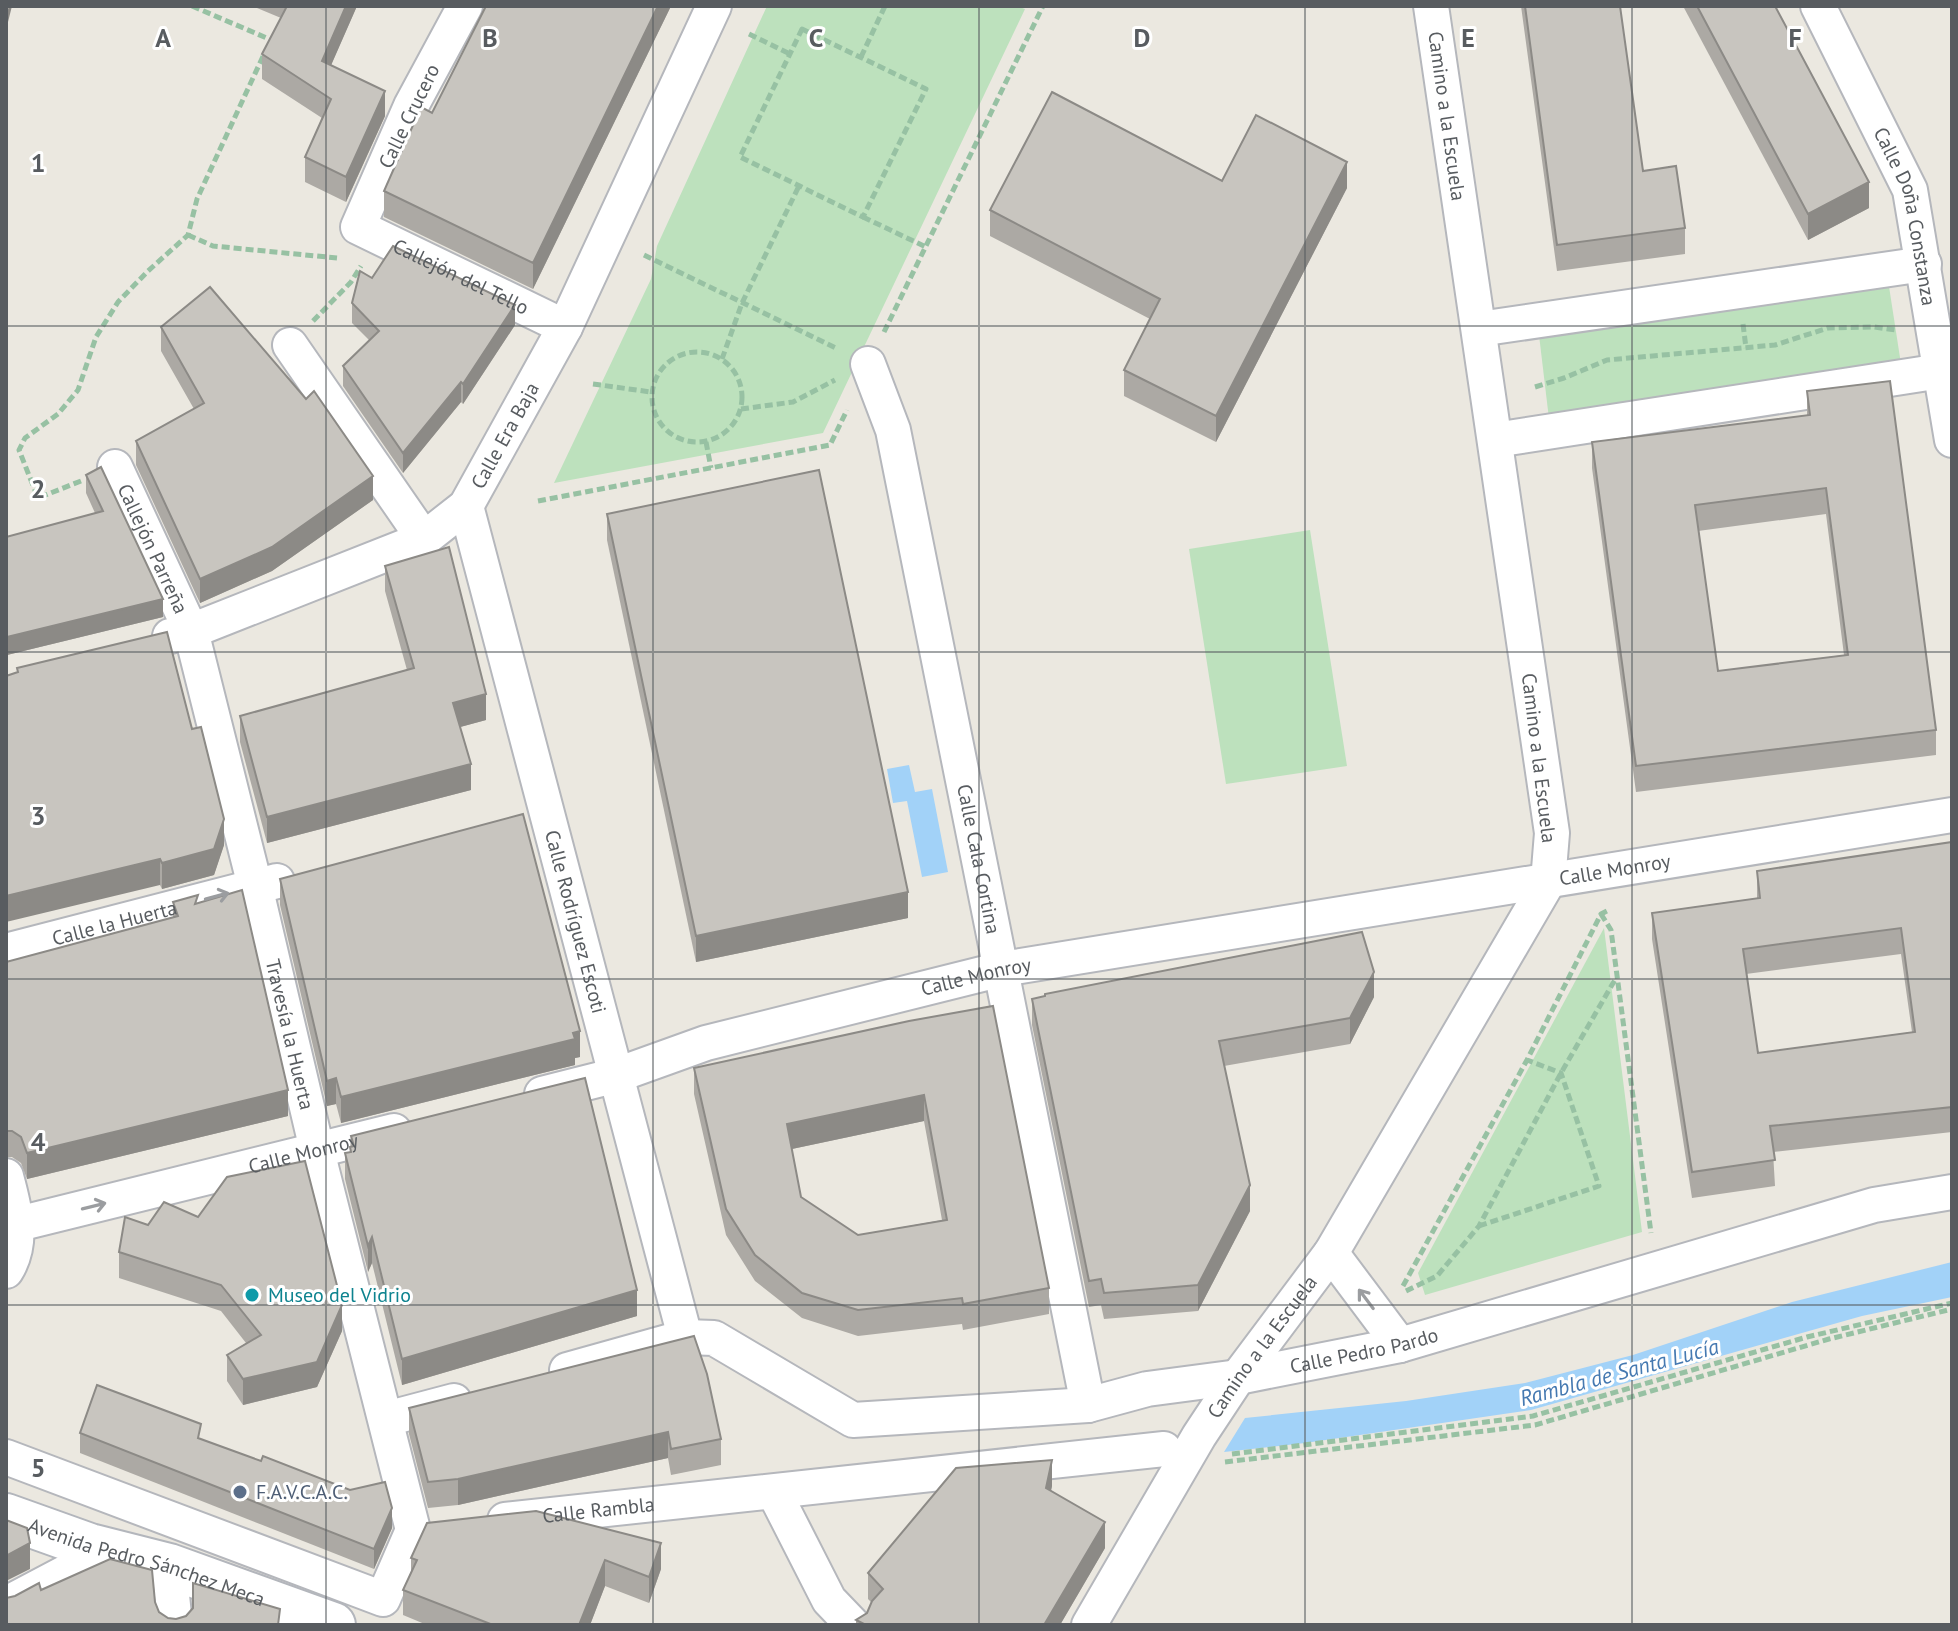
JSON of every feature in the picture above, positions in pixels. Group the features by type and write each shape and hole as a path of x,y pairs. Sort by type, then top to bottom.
{"street":[{"name":"Calle Crucero","path":"367,240 411,106 465,6"},
{"name":"Calle Era Baja","path":"135,646 191,631 424,539 466,506 565,327 714,6"},
{"name":"Camino a la Escuela","path":"1089,1625 1177,1458 1331,1253 1548,882 1552,833 1431,6"},
{"name":"Calle Doña Constanza","path":"1818,6 1910,190 1952,440"},
{"name":"Callejón del Tello","path":"367,240 565,327"},
{"path":"1479,329 1924,264"},
{"path":"290,345 424,539"},
{"name":"Calle Cala Cortina","path":"868,364 893,430 1088,1405"},
{"path":"1495,440 1941,371"},
{"name":"Callejón Parreña","path":"115,467 191,631"},
{"name":"Calle Rodríguez Escoti","path":"466,506 685,1337"},
{"name":"Travesía la Huerta","path":"191,631 386,1419 444,1527"},
{"path":"512,817 547,808"},
{"name":"Calle Monroy","path":"510,1102 617,1075 706,1043 1002,969 1952,815"},
{"name":"Calle la Huerta","path":"6,951 307,872"},
{"name":"Calle Monroy","path":"18,1224 418,1125"},
{"path":"6,1176 18,1224 12,1262 6,1271"},
{"name":"Calle Pedro Pardo","path":"685,1337 714,1338 853,1420 1088,1405 1147,1389 1238,1377 1400,1345 1874,1205 1952,1192"},
{"path":"1331,1253 1400,1345"},
{"path":"537,1378 685,1337"},
{"path":"386,1419 477,1394"},
{"path":"6,1457 383,1599 444,1527"},
{"name":"Calle Rambla","path":"444,1527 774,1492 1177,1458"},
{"path":"774,1492 829,1600 853,1625"},
{"name":"Avenida Pedro Sánchez Meca","path":"6,1516 90,1546 169,1566 333,1625"},
{"path":"6,1604 78,1566 90,1546"},
{"path":"169,1566 175,1625"}],"path":[{"path":"192,6 283,46"},
{"path":"861,57 885,6"},
{"path":"538,501 830,445 1043,6"},
{"path":"863,217 926,89 802,29 740,157 863,217 926,247"},
{"path":"749,34 790,54"},
{"path":"115,467 38,498 19,450 25,438 58,414 78,390 96,337 118,302 188,235 197,199 271,40"},
{"path":"722,359 742,303 799,186"},
{"path":"188,235 213,246 331,259 367,240"},
{"path":"290,345 351,282 367,240"},
{"path":"644,255 868,364"},
{"path":"1535,387 1607,360 1775,345 1828,328 1874,327 1905,332"},
{"path":"705,352 722,359 740,381 743,394 734,424 722,435 706,442 688,442 672,436 660,424 652,409 651,392 657,374 669,360 686,353 705,352"},
{"path":"741,409 793,402 868,364"},
{"path":"593,384 651,392"},
{"path":"706,442 711,469"},
{"path":"1398,1295 1527,1060 1601,914 1621,904"},
{"path":"1601,914 1611,930 1652,1238"},
{"path":"1398,1295 1437,1276 1479,1226 1616,978"},
{"path":"1527,1060 1561,1073"},
{"path":"1479,1226 1599,1186 1561,1073"},
{"path":"1398,1295 1409,1300"},
{"path":"1177,1458 1535,1425 1952,1306"},
{"path":"1177,1458 1264,1452 1533,1416 1807,1337 1952,1306"}],"green space":[{"path":"767,6 1017,6 1025,9 823,433 554,483 651,279 657,246"},
{"path":"1888,280 1901,364 1549,419 1539,335"},
{"path":"1310,530 1347,766 1226,784 1189,549"},
{"path":"1604,928 1642,1232 1425,1295 1418,1273"}],"water":[{"path":"909,765 915,792 932,789 948,872 922,877 907,801 893,803 887,769"},
{"name":"Rambla de Santa Lucía","path":"1952,1262 1952,1297 1862,1316 1531,1410 1224,1452 1245,1418 1406,1401 1525,1383 1633,1355 1792,1302"}],"building":[{"path":"287,6 346,6 322,61 385,91 346,177 305,157 331,99 262,54"},
{"path":"486,6 658,6 533,263 384,191 421,107 432,113"},
{"path":"1525,6 1620,6 1643,171 1676,166 1685,228 1557,245"},
{"path":"1697,6 1775,6 1869,182 1808,214"},
{"path":"1052,92 1222,181 1256,115 1347,162 1216,416 1124,370 1160,299 990,210"},
{"path":"393,246 515,305 463,384 461,382 403,453 343,366 379,331 352,303 360,271 372,278"},
{"path":"210,287 306,399 314,391 373,476 272,547 200,579 136,441 204,403 161,327"},
{"path":"1890,381 1936,730 1636,766 1592,442 1810,415 1807,391","holes":["1826,488 1848,655 1718,671 1695,505"]},
{"path":"101,467 163,599 7,637 6,537 103,511 86,475"},
{"path":"819,470 908,892 696,936 607,514"},
{"path":"449,547 486,694 453,703 471,764 267,817 240,716 414,668 385,566"},
{"path":"167,632 192,729 201,727 224,819 214,849 6,896 6,676 18,672 17,668"},
{"path":"523,814 580,1031 573,1033 575,1039 341,1097 336,1078 327,1081 280,879"},
{"path":"1952,842 1952,1107 1770,1126 1775,1160 1692,1172 1652,913 1760,898 1757,871","holes":["1901,928 1915,1032 1758,1053 1743,949"]},
{"path":"242,890 288,1090 27,1153 21,1137 6,1131 6,962 178,916 173,902 198,895 195,904"},
{"path":"1362,932 1374,972 1350,1018 1219,1041 1250,1185 1198,1285 1104,1293 1101,1279 1089,1281 1032,999"},
{"path":"993,1006 1049,1288 963,1304 962,1298 858,1310 802,1293 755,1255 726,1209 694,1068","holes":["924,1095 947,1220 858,1235 801,1197 787,1124"]},
{"path":"585,1078 637,1290 402,1359 372,1237 368,1246 345,1153 351,1152 350,1147 354,1146 351,1136"},
{"name":"Museo del Vidrio","path":"305,1161 342,1305 317,1362 243,1379 227,1355 261,1335 221,1285 119,1252 125,1217 148,1225 164,1202 198,1217 227,1177"},
{"path":"694,1336 707,1374 721,1439 671,1449 668,1432 458,1479 428,1482 409,1408"},
{"path":"97,1385 201,1424 198,1438 261,1461 263,1456 350,1490 385,1482 392,1508 374,1549 80,1433"},
{"path":"1052,1460 1046,1488 1105,1522 1044,1625 866,1625 856,1620 867,1613 872,1601 883,1589 868,1573 956,1468"},
{"path":"536,1511 661,1543 649,1577 605,1560 579,1625 493,1625 403,1590 417,1560 411,1558 427,1523"},
{"path":"6,1520 27,1528 30,1543 6,1556"},
{"path":"110,1559 152,1570 155,1602 159,1612 168,1618 186,1616 193,1608 193,1583 280,1609 278,1625 6,1625 6,1598 39,1583 41,1590"}],"place":[{"name":"Museo del Vidrio","path":"252,1295"},
{"name":"F.A.V.C.A.C.","path":"240,1492"}]}
